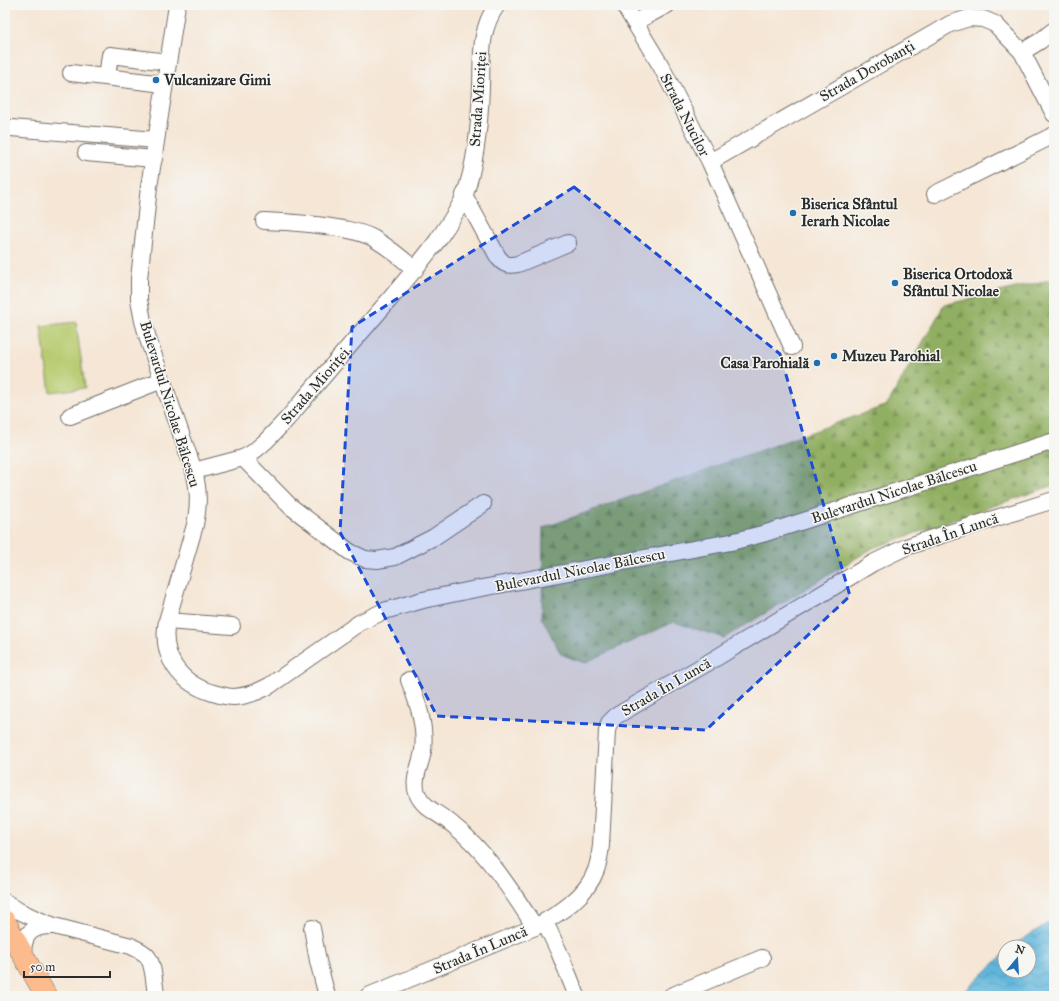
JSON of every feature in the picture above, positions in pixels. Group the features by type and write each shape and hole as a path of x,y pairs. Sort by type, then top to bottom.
{"main road":[{"path":"5,921 46,996"}],"street":[{"name":"Bulevardul Nicolae Bălcescu","path":"177,5 156,140 141,257 139,300 143,322 149,342 194,471 198,497 198,509 195,525 167,621 165,642 172,662 179,672 198,687 208,692 232,697 254,693 269,686 359,623 384,611 423,600 471,590 724,543 766,533 1054,441"},
{"name":"Strada Mioriței","path":"194,471 243,458 252,453 266,441 287,419 415,270 449,224 464,195 470,173 476,143 483,40 487,23 497,5"},
{"name":"Strada Nucilor","path":"624,5 636,22 661,66 710,162 792,347"},
{"path":"636,22 667,5"},
{"name":"Strada Dorobanți","path":"710,162 943,28 969,18 983,19 995,24 1022,52 1054,114"},
{"path":"1022,52 1054,30"},
{"path":"107,77 110,55 168,62"},
{"path":"71,73 164,84"},
{"path":"11,128 156,140"},
{"path":"935,194 1054,135"},
{"path":"86,154 154,159"},
{"path":"464,195 502,263 507,265 518,264 568,243"},
{"path":"264,221 300,223 332,227 355,232 372,238 415,270"},
{"path":"70,416 162,380"},
{"path":"243,458 290,506 350,552 365,559 377,560 395,557 434,537 483,504"},
{"name":"Strada În Luncă","path":"368,996 540,924 577,898 588,885 596,871 599,859 607,731 609,723 616,716 873,564 906,548 945,534 1054,500"},
{"path":"167,621 232,626"},
{"path":"409,680 416,696 424,732 423,752 416,782 417,792 422,802 468,838 540,924 560,952 577,996"},
{"path":"5,902 18,911 54,926 130,946 141,951 148,956 157,996"},
{"path":"23,955 23,945 30,932 42,926 54,926"},
{"path":"312,928 318,961 327,996"},
{"path":"671,996 762,958"}],"highlighted area":[{"path":"574,187 780,354 850,596 706,730 437,716 340,532 352,327"}],"green space":[{"path":"1054,279 1054,485 873,548 724,638 674,622 584,663 561,654 542,618 543,528 887,405 944,305"},
{"path":"76,322 85,388 50,392 41,326"}],"water":[{"path":"1054,919 1054,996 960,996 997,961 997,979 1037,979 1037,939 1023,939"}],"place":[{"name":"Vulcanizare Gimi","path":"156,80"},
{"name":"Biserica Sfântul Ierarh Nicolae","path":"793,213"},
{"name":"Biserica Ortodoxă Sfântul Nicolae","path":"895,283"},
{"name":"Muzeu Parohial","path":"834,356"},
{"name":"Casa Parohială","path":"817,363"}]}
